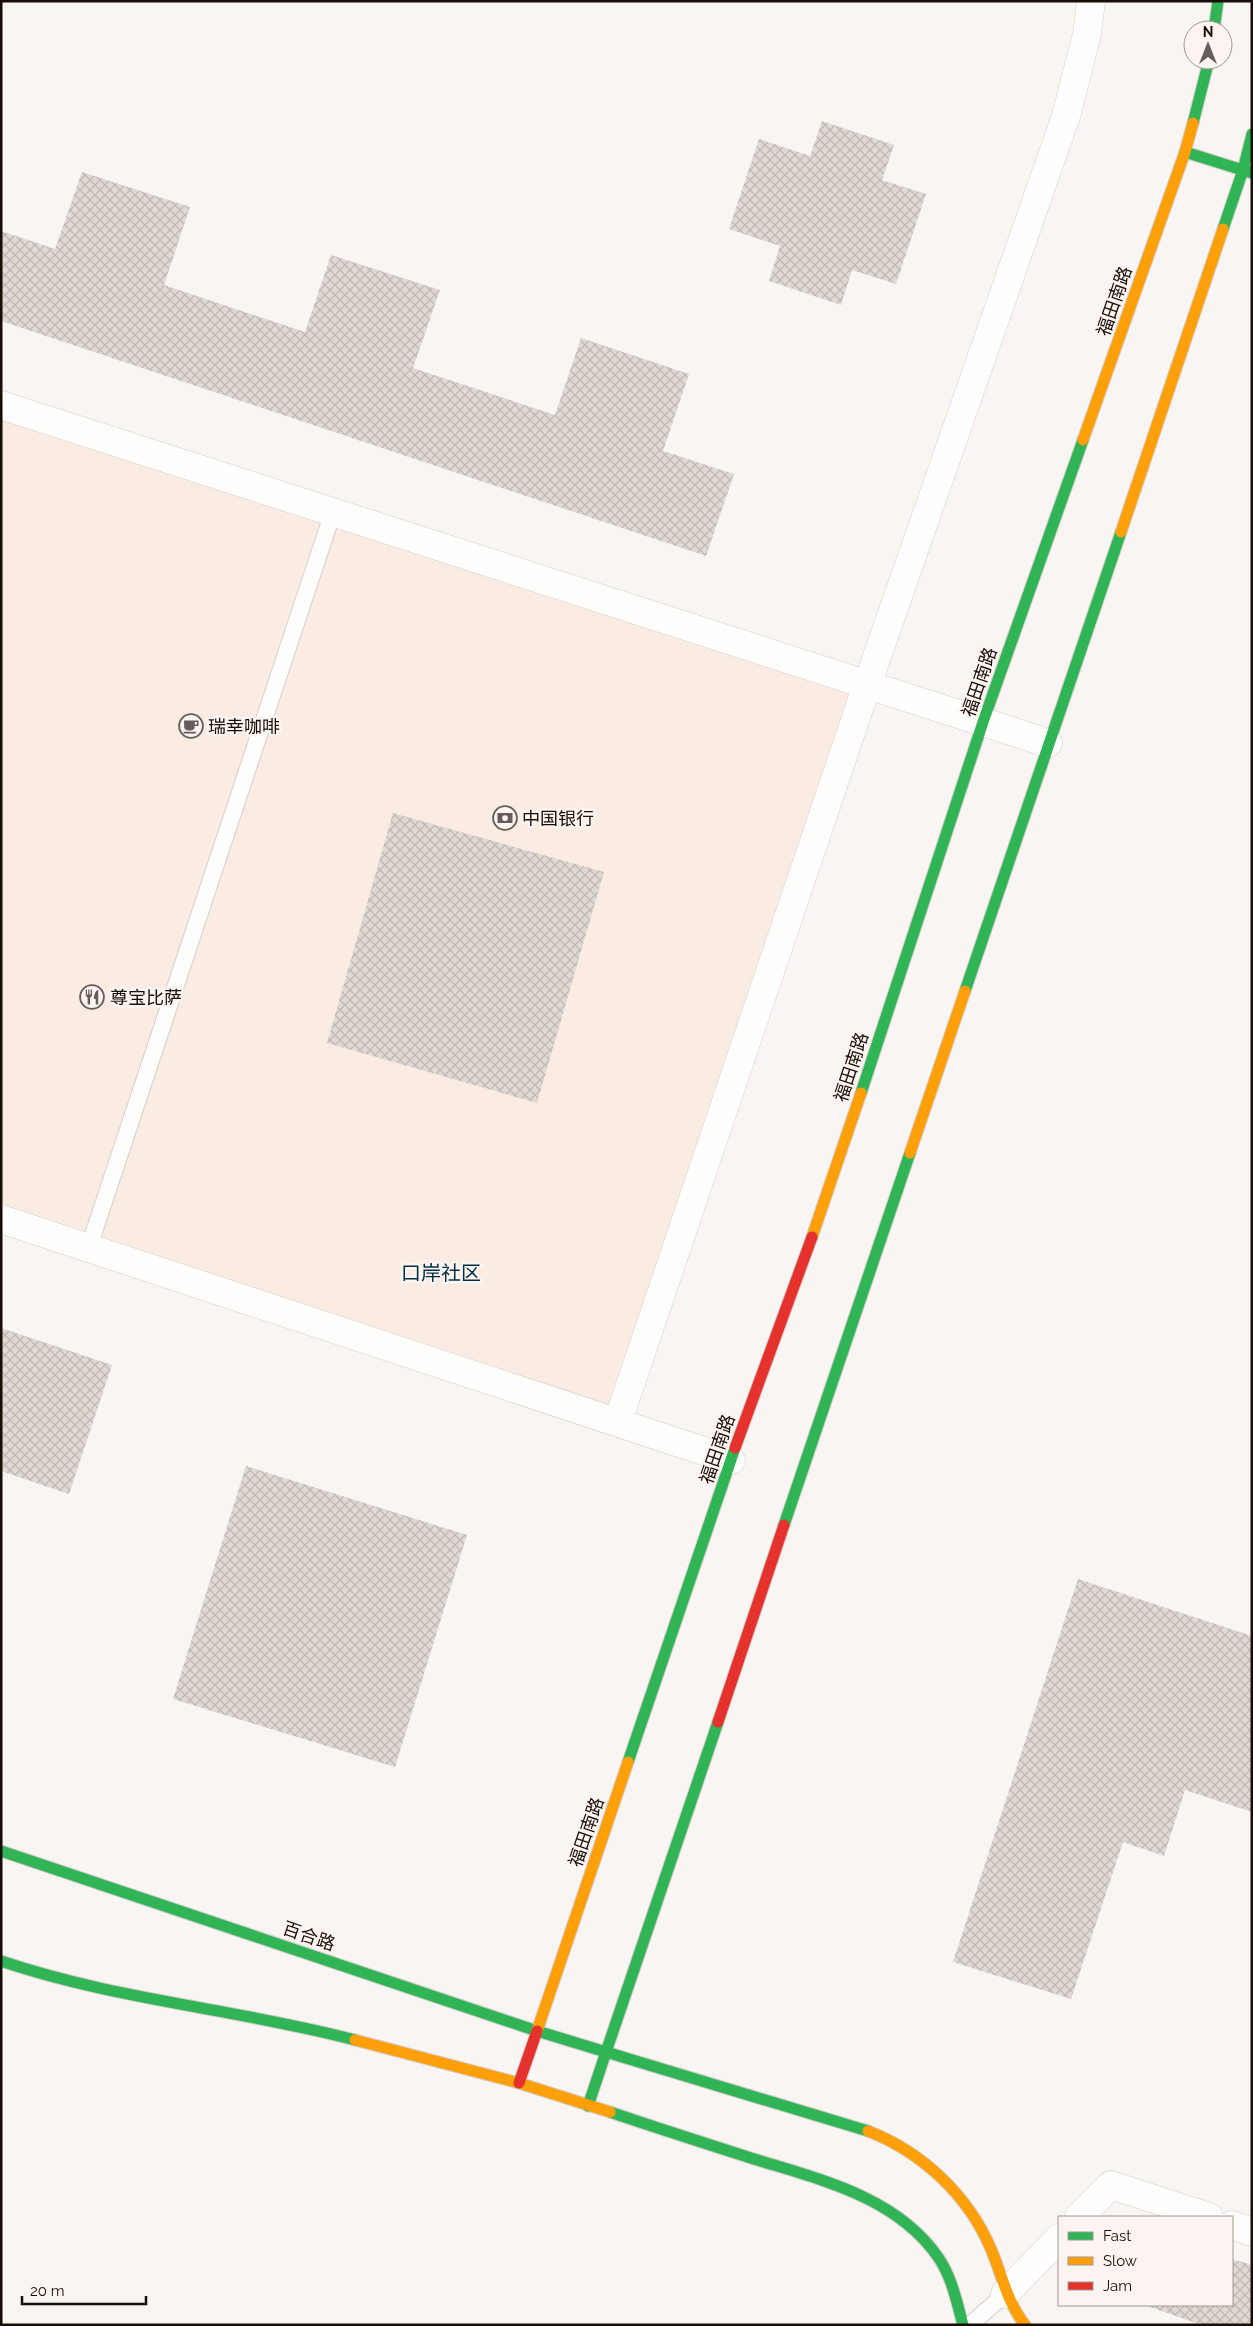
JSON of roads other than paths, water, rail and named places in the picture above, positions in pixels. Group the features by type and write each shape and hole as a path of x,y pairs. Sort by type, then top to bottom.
{"street":[{"path":"618,1421 867,685 1066,116 1087,34 1091,1"},
{"path":"1215,20 1218,1"},
{"name":"福田南路","path":"519,2083 731,1460 828,1193 983,722 1185,152 1206,70"},
{"path":"588,2106 1048,743 1247,172 1252,134"},
{"path":"1185,152 1247,172"},
{"path":"1,405 1048,743"},
{"path":"1,1219 618,1421 731,1460"},
{"name":"百合路","path":"1,1851 537,2031 857,2126 891,2140 922,2161 953,2188 975,2218 991,2249 1005,2294 1025,2325"},
{"path":"1,1961 39,1974 120,1994 299,2025 519,2083 835,2185 872,2200 912,2227 939,2258 953,2289 963,2325"},
{"path":"1081,2216 1111,2185 1206,2216"},
{"path":"1233,2225 1252,2232"},
{"path":"1005,2294 1058,2239"}],"lane":[{"path":"89,1247 333,512"},
{"path":"970,2325 1005,2294"}],"place":[{"name":"瑞幸咖啡","path":"191,726"},
{"name":"中国银行","path":"505,818"},
{"name":"尊宝比萨","path":"92,997"}],"district":[{"name":"口岸社区","path":"441,1273"}]}
